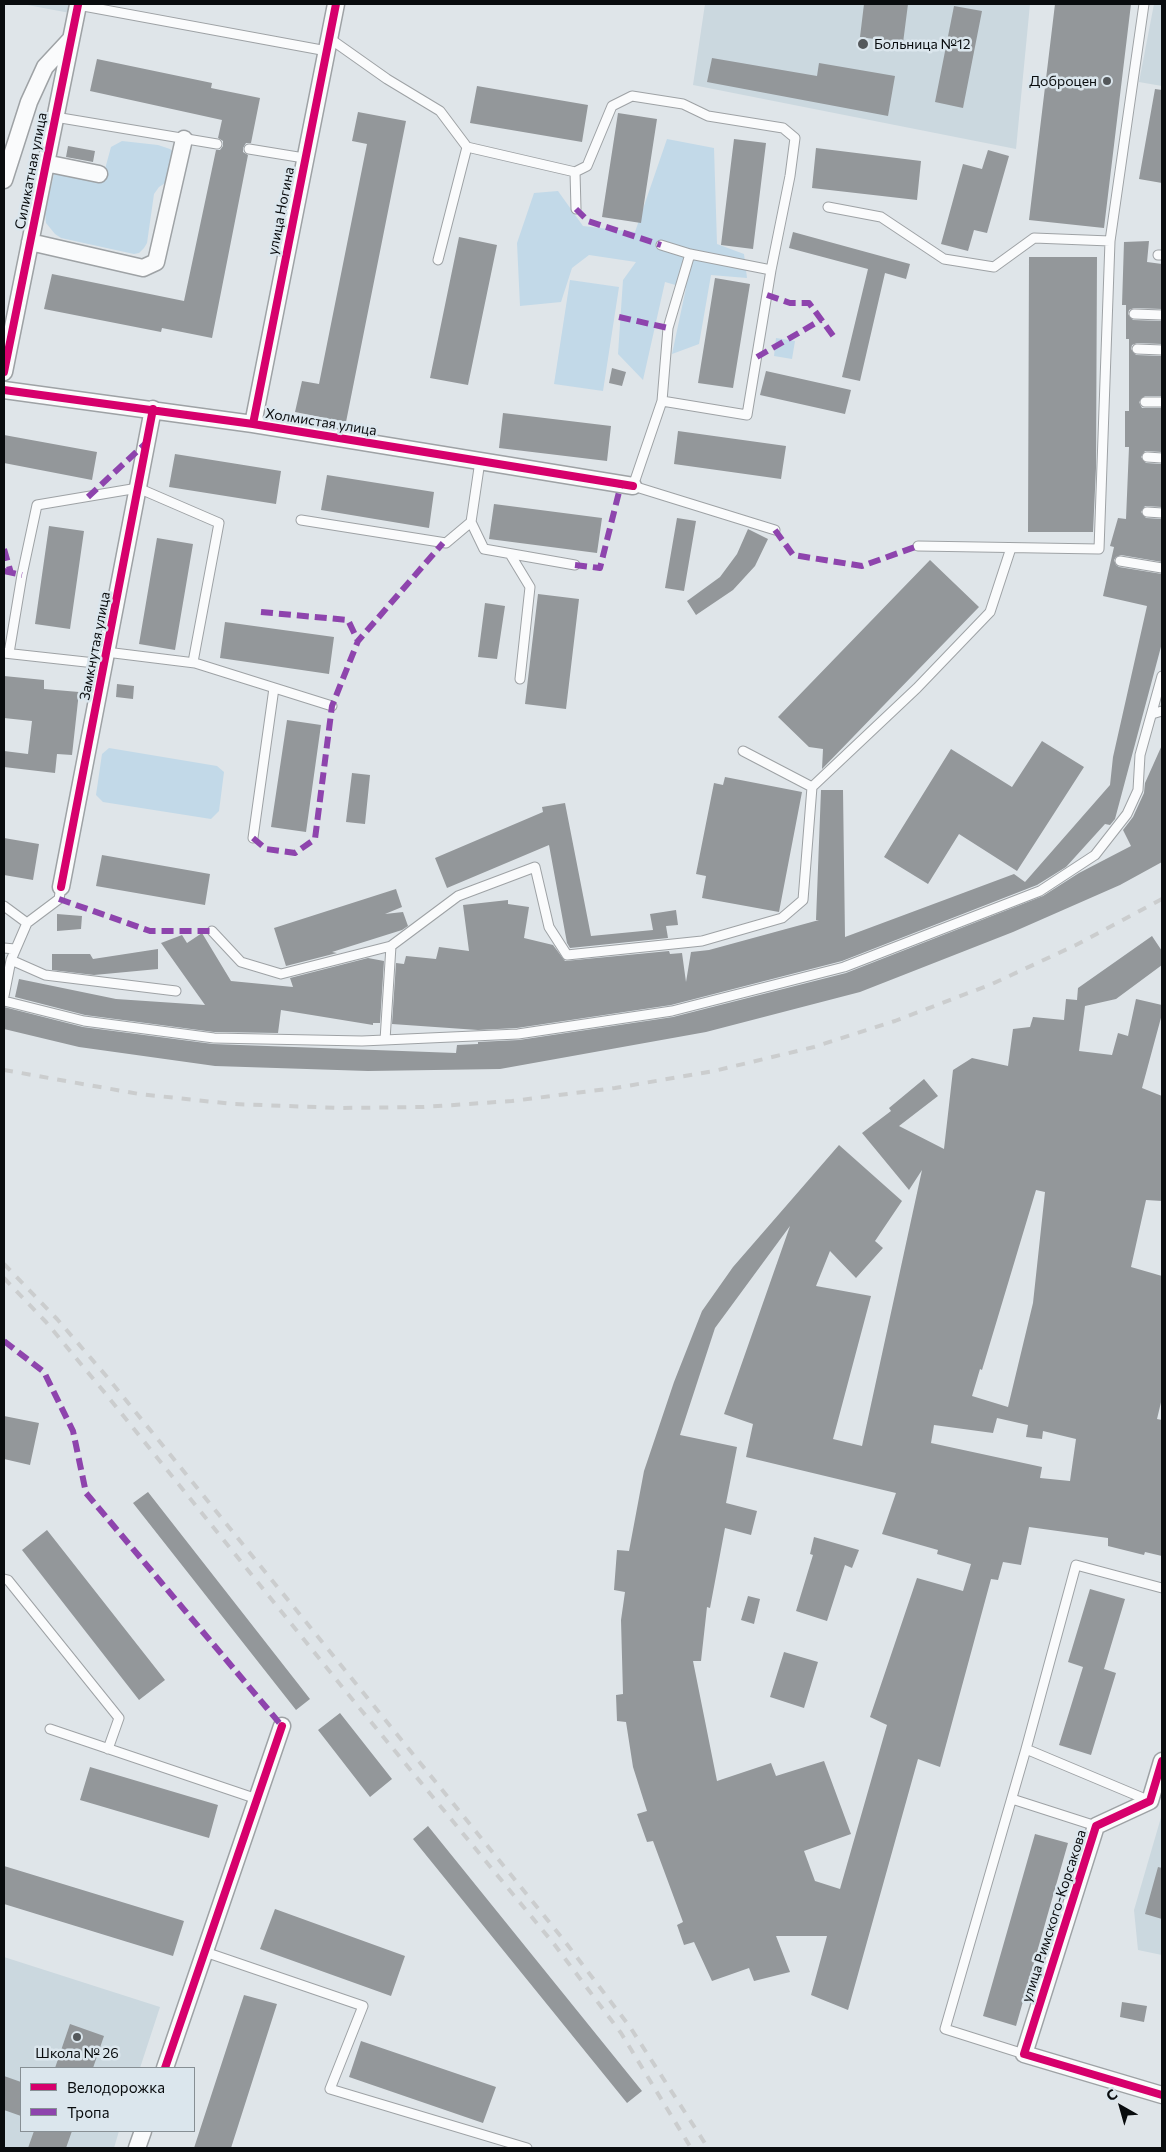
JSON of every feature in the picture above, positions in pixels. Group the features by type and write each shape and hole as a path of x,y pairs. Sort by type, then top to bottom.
{"street":[{"name":"улица Ногина","path":"253,424 304,158 336,4"},
{"name":"Силикатная улица","path":"4,372 78,5"},
{"path":"4,180 29,102 45,67 71,39"},
{"path":"30,242 143,268 156,262 184,139"},
{"path":"46,164 99,174"},
{"name":"Холмистая улица","path":"4,390 253,424 633,486"},
{"name":"Замкнутая улица","path":"61,887 153,409"},
{"path":"165,2067 282,1726"},
{"path":"1150,1801 1162,1761"},
{"name":"улица Римского-Корсакова","path":"1024,2054 1096,1826 1150,1801"},
{"path":"1024,2054 1162,2096"},
{"path":"137,2148 143,2132"}],"lane":[{"path":"918,546 1099,549 1110,241 1144,4"},
{"path":"78,5 328,44 440,111 467,147 576,172 587,166 612,106 632,96 683,104 708,116 782,128 795,138 790,176 771,270 747,415 662,401"},
{"path":"55,117 217,144"},
{"path":"438,260 467,147"},
{"path":"250,149 304,158"},
{"path":"576,172 576,209"},
{"path":"828,207 881,217 944,259 994,267 1034,238 1110,241"},
{"path":"661,245 690,254 771,270"},
{"path":"690,254 668,328 662,401 633,486 775,530"},
{"path":"1134,314 1162,315"},
{"path":"1137,349 1162,350"},
{"path":"1145,402 1162,402"},
{"path":"1147,457 1162,458"},
{"path":"480,461 471,522 484,549 574,565"},
{"path":"193,662 219,523 138,488 37,505 6,653 193,662 332,706"},
{"path":"1147,512 1162,513"},
{"path":"301,520 446,543 471,522"},
{"path":"212,931 241,962 280,974 392,946 458,896 535,867 549,926 566,955 702,941 782,918 803,900 812,787 917,688 990,612 1012,548"},
{"path":"510,554 530,587 520,679"},
{"path":"1120,561 1162,568"},
{"path":"4,1001 84,1021 214,1038 385,1040 518,1034 672,1010 844,967 1040,891 1094,855 1127,814 1138,790 1140,755 1162,676"},
{"path":"253,838 274,688"},
{"path":"1152,714 1162,711"},
{"path":"743,751 812,787"},
{"path":"4,996 11,960 27,922 59,899 61,887"},
{"path":"4,906 27,922"},
{"path":"385,1040 392,946"},
{"path":"4,948 16,948"},
{"path":"11,960 44,975 176,991"},
{"path":"1024,2054 946,2029 1012,1799 1076,1565 1162,1588"},
{"path":"4,1579 8,1580 119,1718 108,1749"},
{"path":"50,1729 257,1799"},
{"path":"1026,1749 1150,1801"},
{"path":"1012,1799 1096,1826"},
{"path":"205,1952 363,2006 330,2088 526,2148"}],"shaded area":[{"path":"22,4 72,4 70,13"},
{"name":"Больница №12","path":"705,4 1030,4 1016,149 693,85"},
{"path":"1154,4 1162,4 1162,86 1139,82"},
{"path":"667,139 714,148 717,244 744,254 747,278 711,275 699,344 672,354 686,288 665,282 643,380 618,354 623,280 636,262 589,255 572,268 561,302 520,306 517,243 534,193 558,191 583,226 635,232"},
{"path":"122,141 158,145 170,149 176,154 170,180 159,187 154,194 147,243 144,248 139,253 134,254 61,238 55,234 46,223 45,213 54,174 61,171 105,169 111,147"},
{"path":"570,280 619,287 603,391 554,384"},
{"path":"776,338 795,341 792,359 774,356"},
{"path":"109,748 217,766 224,772 219,811 211,819 103,802 96,795 102,754"},
{"path":"1162,1814 1162,1955 1138,1950 1134,1910"},
{"name":"Школа № 26","path":"4,1957 160,2007 140,2067 20,2067 20,2132 119,2132 114,2148 4,2148"}],"building":[{"path":"864,4 908,4 903,43 860,37"},
{"path":"1055,4 1131,4 1104,228 1029,220"},
{"path":"954,6 982,11 963,108 935,102"},
{"path":"712,58 817,76 819,63 895,76 888,116 707,82"},
{"path":"97,59 212,83 211,88 260,98 251,143 246,143 243,148 243,152 248,155 212,338 162,328 161,332 44,309 52,274 184,301 216,150 220,150 223,146 223,141 218,138 222,120 90,91"},
{"path":"477,86 588,105 582,142 470,123"},
{"path":"1155,89 1162,90 1162,183 1139,179"},
{"path":"358,112 406,121 346,422 295,412 302,381 319,384 367,144 352,141"},
{"path":"618,113 657,119 641,223 602,217"},
{"path":"734,139 766,143 753,249 721,245"},
{"path":"68,146 95,151 93,162 66,157"},
{"path":"816,148 921,161 917,200 812,188"},
{"path":"988,150 1009,156 987,233 974,230 968,251 941,244 963,164 982,169"},
{"path":"793,232 910,264 906,279 885,273 860,381 842,377 868,269 789,248"},
{"path":"459,237 497,245 468,385 430,378"},
{"path":"1149,241 1147,262 1162,264 1162,309 1134,308 1129,310 1128,314 1133,320 1162,321 1162,344 1137,343 1132,345 1131,349 1136,355 1162,356 1162,396 1145,396 1139,402 1142,408 1162,408 1162,452 1145,451 1141,457 1146,463 1162,464 1162,507 1145,506 1141,512 1146,518 1162,519 1162,562 1121,555 1114,560 1119,567 1162,574 1162,643 1115,819 1110,825 1105,824 1066,867 1037,885 842,961 671,1005 517,1028 478,1030 392,1024 396,963 404,964 406,956 436,959 439,947 469,951 463,905 508,900 508,904 529,907 524,938 553,945 565,961 669,951 670,954 682,953 686,982 691,952 709,950 819,920 816,920 821,790 843,790 845,937 1014,874 1025,882 1110,785 1113,757 1147,606 1103,596 1114,547 1110,546 1118,518 1126,519 1129,447 1125,447 1125,411 1129,411 1129,339 1126,339 1126,305 1122,305 1124,242"},
{"path":"1029,257 1097,257 1096,468 1093,532 1028,532"},
{"path":"715,278 750,284 733,388 698,383"},
{"path":"612,368 626,372 622,386 609,383"},
{"path":"766,371 851,390 845,414 760,395"},
{"path":"503,413 611,426 607,461 499,448"},
{"path":"678,431 786,446 781,479 674,464"},
{"path":"4,435 97,452 92,480 4,463"},
{"path":"175,454 281,471 276,504 169,487"},
{"path":"327,475 434,492 429,528 321,510"},
{"path":"494,504 602,518 597,553 489,539"},
{"path":"677,518 696,521 684,591 665,588"},
{"path":"49,526 84,531 70,629 35,624"},
{"path":"748,529 768,539 755,566 733,590 696,615 687,601 720,577 737,554"},
{"path":"157,538 193,544 175,650 139,644"},
{"path":"930,560 979,607 822,769 823,749 809,747 778,717"},
{"path":"538,594 579,599 566,709 525,704"},
{"path":"485,603 505,606 497,659 478,657"},
{"path":"225,622 334,637 329,674 220,658"},
{"path":"4,676 44,680 44,689 79,692 72,755 57,754 55,773 4,767 4,751 28,754 32,721 4,718"},
{"path":"117,684 134,686 133,699 116,697"},
{"path":"287,720 321,725 306,832 271,827"},
{"path":"1042,741 1084,767 1017,871 959,834 928,884 884,857 951,749 1012,787"},
{"path":"1162,745 1162,862 1120,885 1013,932 860,992 706,1032 500,1069 368,1071 215,1066 79,1047 4,1029 4,1007 83,1027 213,1044 456,1053 457,1045 519,1040 673,1017 846,973 1043,896 1079,873 1131,846 1123,830 1133,817 1144,793 1145,783"},
{"path":"352,773 370,775 365,824 346,822"},
{"path":"725,777 802,792 779,912 702,898 706,876 696,874 714,783 723,785"},
{"path":"565,803 591,936 653,930 650,914 676,910 678,925 666,926 668,938 570,948 567,943 549,845 447,888 435,858 543,812 542,807"},
{"path":"4,838 39,844 33,880 4,875"},
{"path":"102,855 210,874 205,905 96,886"},
{"path":"396,889 402,907 385,914 403,912 408,926 402,930 332,952 337,953 286,966 274,928"},
{"path":"57,914 82,916 81,929 57,931"},
{"path":"202,933 231,981 293,987 290,978 368,958 384,961 380,1023 373,1023 373,1025 281,1010 278,1033 214,1032 85,1015 15,997 19,979 116,999 205,1005 161,943 182,935 187,943"},
{"path":"1152,936 1162,951 1162,965 1116,999 1085,1006 1079,1051 1112,1055 1118,1033 1128,1036 1136,999 1162,1005 1162,1014 1142,1088 1162,1096 1162,1201 1146,1200 1131,1267 1162,1276 1162,1398 1157,1419 1162,1420 1162,1556 1145,1552 1144,1555 1108,1546 1108,1538 1029,1527 1021,1565 1003,1562 998,1580 991,1579 940,1767 918,1759 848,2010 811,1995 827,1936 776,1936 790,1972 754,1981 749,1968 712,1981 694,1942 684,1945 677,1925 683,1922 653,1841 647,1842 637,1814 647,1811 633,1767 626,1722 617,1721 616,1695 623,1694 621,1620 625,1592 614,1590 617,1550 629,1551 644,1471 674,1382 702,1311 733,1267 839,1145 902,1201 875,1241 883,1248 856,1278 830,1251 816,1286 871,1296 833,1439 862,1446 922,1170 909,1190 862,1133 891,1111 889,1108 924,1079 938,1096 899,1126 944,1149 953,1070 972,1058 1008,1066 1013,1029 1030,1027 1033,1017 1064,1020 1066,999 1077,1000 1078,988","holes":["1036,1190 1045,1192 1033,1303 1008,1407 972,1396 980,1369 982,1370","790,1226 724,1414 753,1424 746,1457 896,1493 882,1534 938,1550 937,1554 971,1564 963,1591 917,1578 870,1717 887,1725 840,1889 815,1881 804,1851 851,1834 824,1761 776,1776 771,1763 717,1781 693,1661 701,1661 707,1607 710,1608 725,1528 751,1535 757,1511 726,1503 737,1447 680,1435 715,1328","997,1418 1028,1425 1026,1437 1042,1439 1043,1431 1076,1439 1070,1481 1040,1478 1042,1467 931,1443 934,1425 993,1433"]},
{"path":"158,949 158,969 94,975 52,970 52,954 90,954 93,959"},
{"path":"4,1416 39,1423 30,1465 4,1459"},
{"path":"148,1492 310,1699 296,1710 133,1503"},
{"path":"47,1530 165,1680 139,1700 22,1550"},
{"path":"814,1537 859,1550 852,1568 845,1565 827,1621 796,1611 813,1555 810,1554"},
{"path":"1090,1589 1125,1599 1104,1669 1116,1673 1091,1755 1059,1745 1083,1667 1068,1662"},
{"path":"748,1596 760,1599 754,1624 741,1620"},
{"path":"784,1652 818,1662 804,1708 770,1697"},
{"path":"340,1713 392,1779 370,1797 318,1730"},
{"path":"90,1767 218,1805 209,1838 80,1800"},
{"path":"428,1826 642,2091 627,2103 413,1839"},
{"path":"1035,1834 1068,1843 1016,2026 983,2016"},
{"path":"4,1866 184,1921 173,1956 4,1904"},
{"path":"1158,1867 1162,1868 1162,1919 1145,1914"},
{"path":"275,1909 405,1956 391,1996 260,1949"},
{"path":"244,1995 277,2004 231,2148 194,2148"},
{"path":"1122,2002 1147,2006 1144,2022 1120,2017"},
{"path":"70,2024 104,2036 93,2067 55,2067"},
{"path":"361,2041 496,2087 483,2123 349,2077"},
{"path":"4,2076 20,2082 20,2116 4,2110"},
{"path":"34,2132 72,2132 66,2148 28,2148"}],"railway":[{"path":"4,1070 139,1094 233,1104 342,1108 424,1107 512,1101 615,1088 714,1071 814,1047 895,1021 992,984 1076,945 1162,899"},
{"path":"4,1264 57,1319 108,1378 563,1939 630,2027 708,2148"},
{"path":"4,1278 46,1322 105,1393 343,1688 554,1944 621,2033 691,2148"}],"marked path":[{"path":"576,209 588,221 661,245"},
{"path":"767,295 790,303 809,303 834,337"},
{"path":"619,317 668,328"},
{"path":"757,357 821,320"},
{"path":"88,497 145,444"},
{"path":"575,565 600,568 621,484"},
{"path":"775,530 793,555 862,566 918,546"},
{"path":"253,838 266,849 295,853 315,839 332,706 358,641 443,543"},
{"path":"4,549 11,573"},
{"path":"4,571 22,575"},
{"path":"261,612 348,620 358,641"},
{"path":"59,899 150,931 212,931"},
{"path":"4,1341 44,1372 73,1431 86,1493 282,1726"}],"cycle path":[{"path":"253,424 336,4"},
{"path":"4,372 78,5"},
{"path":"4,390 253,424 633,486"},
{"path":"61,887 153,409"},
{"path":"165,2067 282,1726"},
{"path":"1162,1761 1150,1801 1096,1826 1024,2054 1162,2095"}],"place":[{"name":"Больница №12","path":"863,44"},
{"name":"Доброцен","path":"1107,81"},
{"name":"Школа № 26","path":"77,2037"}]}
